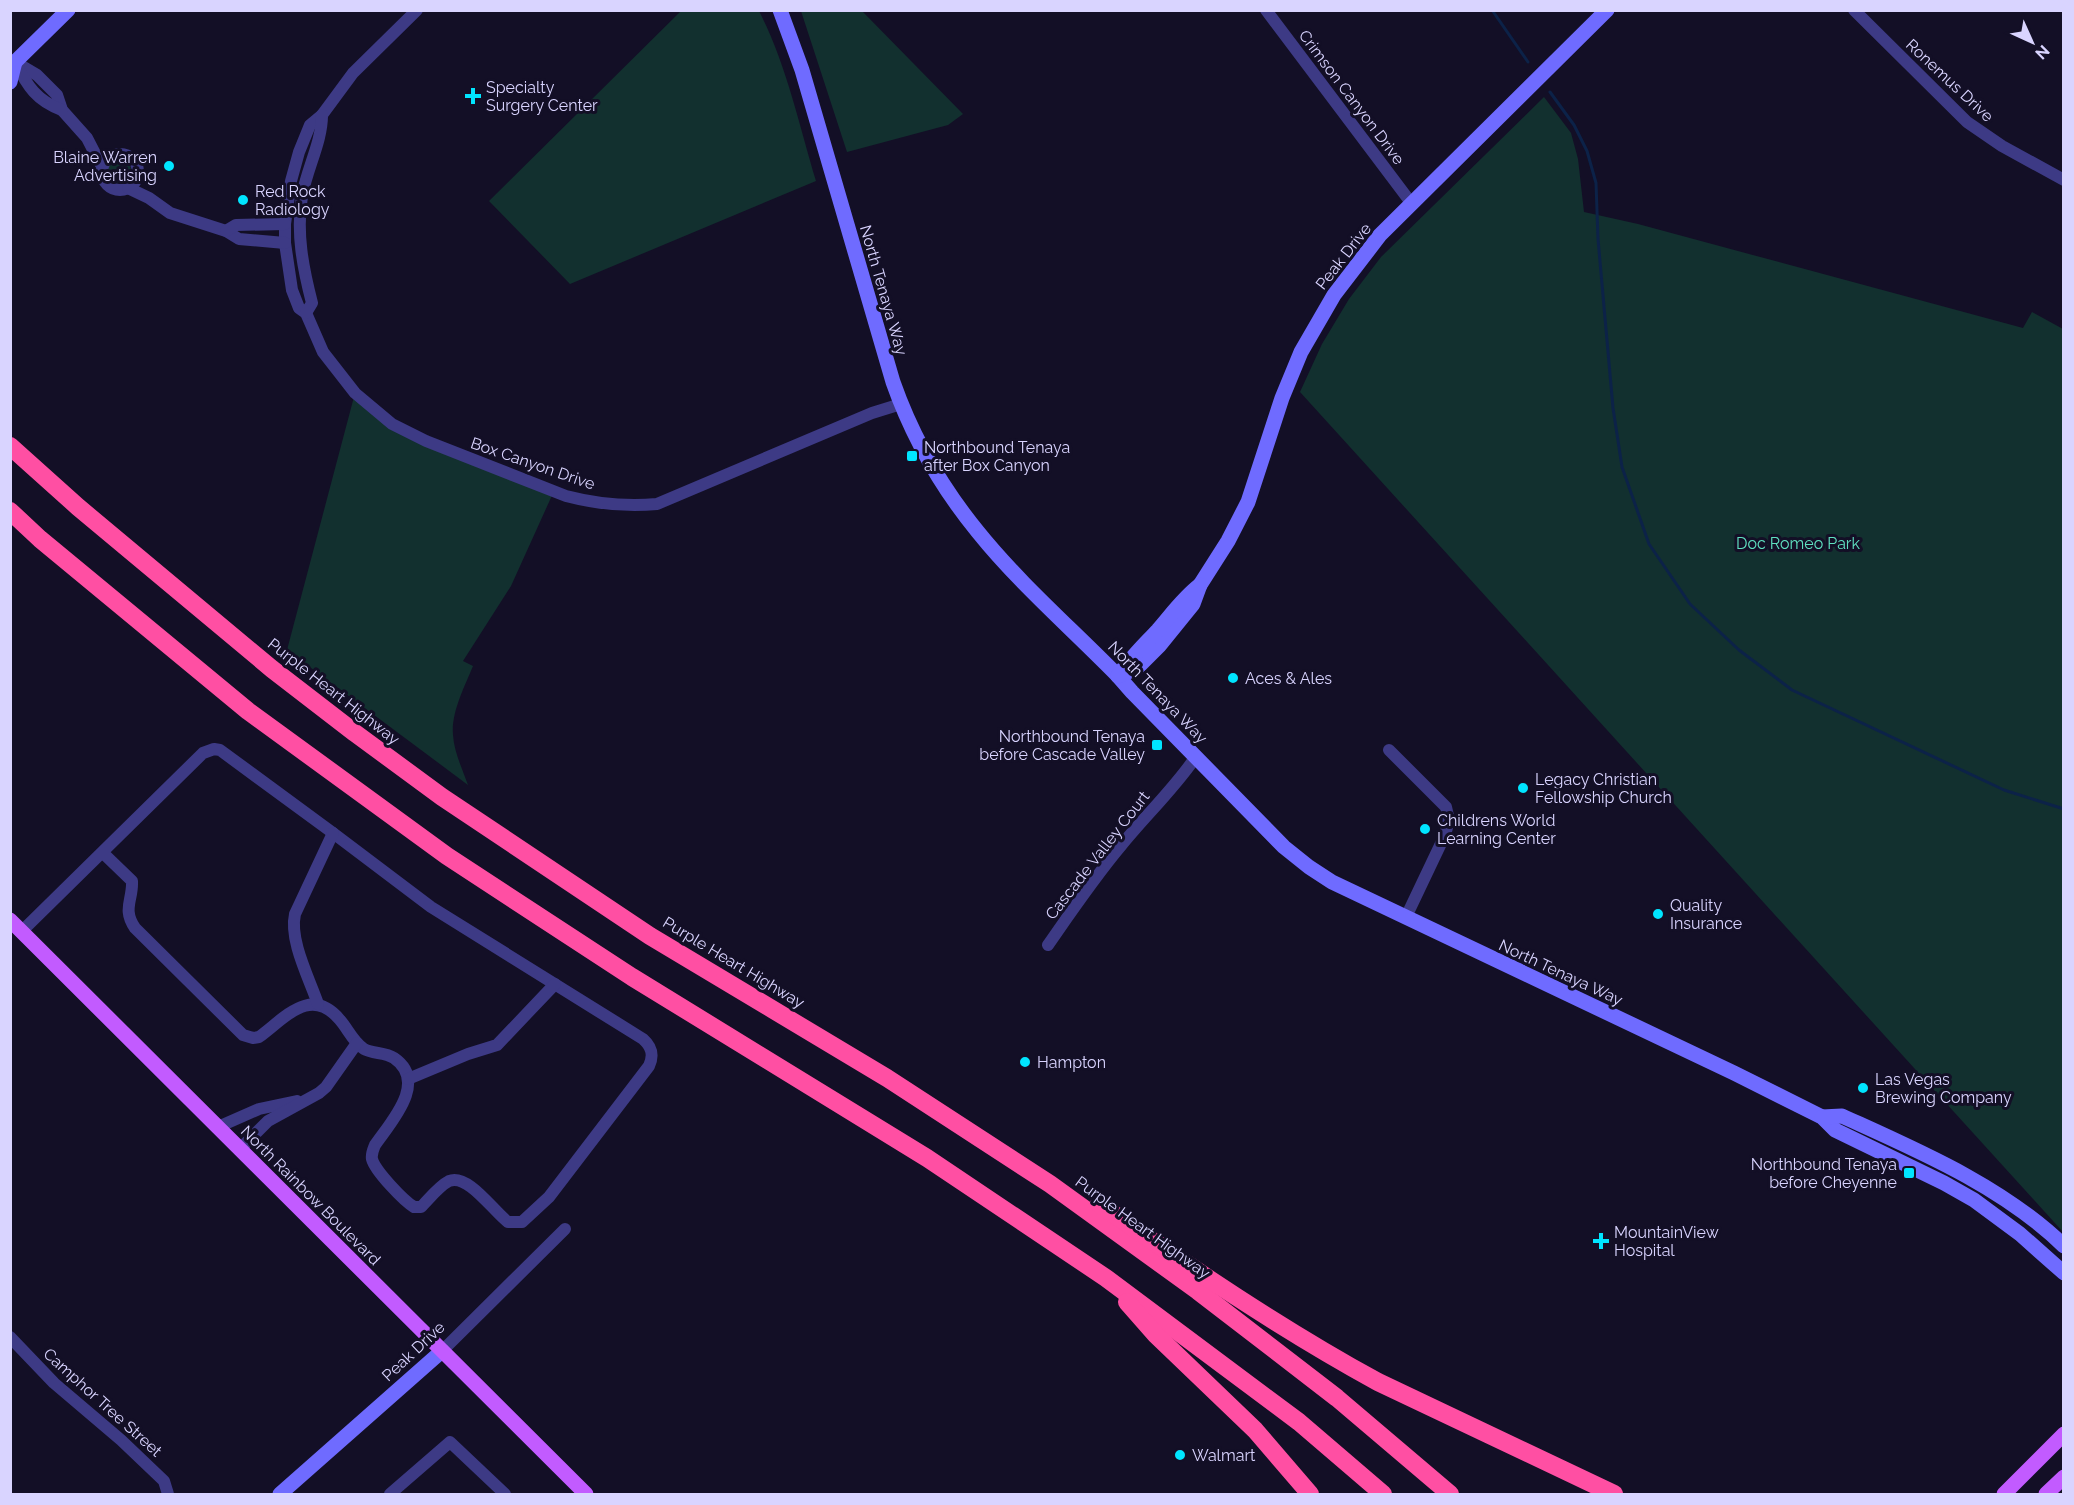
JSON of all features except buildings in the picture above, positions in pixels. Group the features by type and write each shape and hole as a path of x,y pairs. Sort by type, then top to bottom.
{"highway":[{"name":"Purple Heart Highway","path":"10,446 78,507 272,669 442,797 651,936 886,1078 1050,1184 1198,1291 1337,1398 1450,1494"},
{"path":"10,511 248,711 447,856 632,977 927,1158 1106,1278 1299,1422 1383,1494"},
{"path":"886,1078 940,1099 1039,1163 1224,1290 1349,1366 1614,1494"},
{"path":"1106,1278 1156,1335 1255,1430 1310,1494"}],"main road":[{"path":"10,82 12,61 68,10"},
{"name":"North Tenaya Way","path":"780,10 802,70 881,347 901,404 930,462 978,533 1015,574 1118,676 1265,828 1308,867 1332,882 1822,1117 1835,1130 1974,1200 2020,1234 2064,1273"},
{"name":"Peak Drive","path":"1118,676 1129,659 1159,628 1183,598 1200,585 1228,541 1248,502 1289,378 1314,327 1351,271 1380,235 1607,10"},
{"name":"North Rainbow Boulevard","path":"14,925 586,1494"},
{"name":"North Tenaya Way","path":"1822,1117 1842,1116 1952,1168 2002,1197 2064,1246"},
{"name":"Peak Drive","path":"280,1494 442,1351"},
{"path":"2004,1494 2064,1434"},
{"path":"2046,1494 2064,1477"}],"street":[{"name":"Box Canyon Drive","path":"417,10 353,73 322,114 310,125 291,181 285,224 285,243 292,290 299,308 306,313 323,352 355,393 392,424 426,441 566,496 590,502 630,506 657,504 872,413 901,404"},
{"name":"Crimson Canyon Drive","path":"1266,10 1412,204"},
{"name":"Ronemus Drive","path":"1854,10 1967,122 2002,146 2064,180"},
{"path":"12,61 27,85 48,105 62,110 87,138 104,150 114,154 126,154 135,162 138,167 132,184"},
{"name":"Box Canyon Drive","path":"306,313 312,303 302,263 300,240 302,197 322,130 322,114"},
{"path":"87,138 102,167 103,178 110,187 116,190 132,184"},
{"path":"102,167 105,161 114,154"},
{"path":"132,184 170,213 226,231 239,239 285,243"},
{"path":"226,231 236,225 285,224"},
{"path":"14,925 103,853 203,753 214,749 226,754 430,907 643,1039 651,1048 650,1066 549,1197 522,1222 508,1222 470,1186 458,1180 447,1182 421,1207 414,1207 378,1170 372,1159 372,1153 403,1104 409,1087 405,1070 392,1056 364,1049 340,1020 318,1004 303,1006 258,1036 253,1038 243,1035 135,928 128,916 132,881 103,853"},
{"path":"1389,750 1446,807 1449,820 1445,835 1406,917"},
{"name":"Cascade Valley Court","path":"1048,945 1113,856 1183,776 1195,758"},
{"path":"318,1004 295,939 293,921 333,833"},
{"path":"408,1079 468,1054 497,1045 555,984"},
{"path":"240,1149 268,1121 326,1087 357,1043"},
{"path":"218,1127 259,1109 310,1098"},
{"name":"Peak Drive","path":"442,1351 565,1229"},
{"name":"Camphor Tree Street","path":"10,1337 54,1383 121,1440 164,1481 168,1494"},
{"path":"390,1494 450,1442 505,1494"}],"green space":[{"path":"682,10 759,11 777,51 816,181 570,284 489,201"},
{"path":"801,11 862,11 963,114 948,125 847,152"},
{"name":"Doc Romeo Park","path":"1544,97 1571,133 1578,159 1584,212 1638,224 2023,328 2032,312 2063,329 2063,1232 1300,392 1322,344 1349,299 1381,257"},
{"path":"119,159 124,160 130,166 130,176 124,182 119,183 114,182 108,176 107,171 108,166 114,160"},
{"path":"355,393 392,424 554,491 511,586 463,661 473,666 456,708 453,735 468,785 287,650"}],"waterway":[{"path":"1492,10 1528,62"},
{"path":"1550,92 1574,125 1587,151 1596,183 1598,239 1613,408 1622,467 1649,544 1690,604 1739,650 1792,690 2004,790 2064,809"}],"place":[{"name":"Specialty Surgery Center","path":"473,96"},
{"name":"Blaine Warren Advertising","path":"169,166"},
{"name":"Red Rock Radiology","path":"243,200"},
{"name":"Northbound Tenaya after Box Canyon","path":"912,456"},
{"name":"Aces & Ales","path":"1233,678"},
{"name":"Northbound Tenaya before Cascade Valley","path":"1157,745"},
{"name":"Legacy Christian Fellowship Church","path":"1523,788"},
{"name":"Childrens World Learning Center","path":"1425,829"},
{"name":"Quality Insurance","path":"1658,914"},
{"name":"Hampton","path":"1025,1062"},
{"name":"Las Vegas Brewing Company","path":"1863,1088"},
{"name":"Northbound Tenaya before Cheyenne","path":"1909,1173"},
{"name":"MountainView Hospital","path":"1601,1241"},
{"name":"Walmart","path":"1180,1455"}]}
